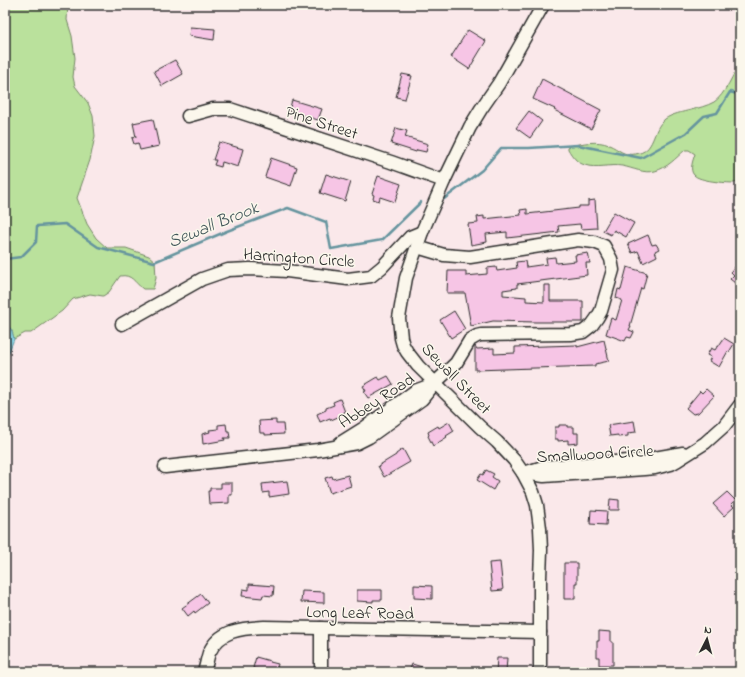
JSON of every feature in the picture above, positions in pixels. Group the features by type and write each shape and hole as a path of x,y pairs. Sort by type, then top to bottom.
{"street":[{"name":"Sewall Street","path":"540,672 541,550 537,505 533,492 514,460 435,384 407,352 403,345 399,318 406,279 422,232 444,181 480,109 498,83 543,5"},
{"name":"Pine Street","path":"188,116 213,109 230,109 444,181"},
{"name":"Harrington Circle","path":"122,324 202,279 228,270 250,269 287,271 348,279 371,276 382,267 410,237 422,232"},
{"path":"417,247 444,255 470,257 578,240 594,242 604,246 611,259 613,270 601,311 592,325 583,332 570,334 477,336 470,340 456,363 435,384"},
{"name":"Abbey Road","path":"165,467 318,450 331,447 367,432 400,409 415,391 435,384"},
{"name":"Smallwood Circle","path":"523,473 543,467 644,464 678,454 688,453 705,443 715,434 740,405"},
{"name":"Long Leaf Road","path":"204,672 210,653 216,643 225,635 236,630 247,628 264,627 540,632"},
{"path":"320,628 321,672"}],"green space":[{"path":"5,5 68,5 67,20 72,36 75,58 73,77 75,86 88,103 93,116 95,136 90,160 77,198 87,224 96,238 107,248 126,248 149,256 155,261 156,278 153,289 143,289 130,277 120,276 109,292 103,296 90,294 73,299 62,311 31,333 25,333 14,339 12,331 5,321"},
{"path":"740,61 740,181 725,183 697,177 694,175 692,170 695,154 689,150 685,150 663,168 647,172 622,166 593,167 585,165 575,159 568,149 570,146 595,142 604,143 627,154 642,152 650,145 657,129 665,119 674,114 708,105 718,99 729,83"}],"water":[{"path":"5,321 12,331 14,339 5,362"}],"building":[{"path":"190,27 215,29 214,40 189,36"},
{"path":"468,30 486,41 469,69 451,57"},
{"path":"175,60 183,74 162,86 154,71"},
{"path":"402,74 412,76 405,99 396,97"},
{"path":"542,79 601,110 591,129 554,110 555,109 533,99"},
{"path":"292,100 322,109 318,120 289,111"},
{"path":"529,111 542,121 530,138 516,128"},
{"path":"153,119 159,146 140,150 138,143 134,144 132,138 136,137 133,123"},
{"path":"396,128 407,131 405,137 428,144 426,152 417,150 416,152 391,144"},
{"path":"219,142 243,149 238,167 222,162 221,167 214,165 216,160 213,160"},
{"path":"271,158 297,167 291,186 265,177"},
{"path":"326,174 351,182 345,201 320,193"},
{"path":"378,176 401,184 395,202 380,197 379,201 373,199 374,195 372,194"},
{"path":"595,200 597,228 581,229 580,224 558,226 559,232 507,238 507,232 486,234 487,242 471,245 468,224 478,223 477,217 484,216 484,219 521,215 520,210 527,209 527,214 579,208 579,206 588,206 588,201"},
{"path":"614,212 634,223 626,237 614,230 611,235 603,231"},
{"path":"648,235 652,245 656,244 659,249 655,251 657,256 643,263 638,251 632,253 628,244"},
{"path":"588,253 590,263 586,263 587,275 517,284 517,288 503,290 503,295 526,297 526,301 544,302 544,285 550,285 550,301 583,301 583,322 493,321 471,326 465,293 447,293 448,271 466,271 466,276 487,274 487,268 496,267 497,271 517,268 516,262 525,261 526,267 547,264 546,258 555,257 556,263 576,261 575,255"},
{"path":"627,267 647,273 643,289 641,288 629,330 634,332 631,338 627,337 625,341 606,334 611,318 616,320 622,300 616,298 618,289 621,290"},
{"path":"735,267 738,270 740,268 740,287 730,279 734,275 731,272"},
{"path":"454,311 465,329 451,338 440,320"},
{"path":"724,338 734,344 729,352 728,351 719,367 709,361 711,357 707,355 711,348 715,350 718,347"},
{"path":"604,340 609,361 595,364 595,366 475,370 475,346 477,349 494,348 494,354 515,353 515,347 577,345 577,347"},
{"path":"388,376 393,384 368,398 364,392 366,391 363,386 378,377 380,380"},
{"path":"706,389 714,396 698,413 693,414 686,408 700,391 702,393"},
{"path":"340,399 345,412 331,420 330,418 320,422 317,414 334,405 333,402"},
{"path":"276,420 276,424 283,424 284,434 265,435 265,433 260,433 259,421"},
{"path":"634,421 636,432 628,433 628,436 610,436 608,425"},
{"path":"449,422 454,431 433,446 428,436 428,432"},
{"path":"226,424 230,438 224,438 225,440 203,444 202,434 210,432 209,430 218,429 218,425"},
{"path":"559,425 574,427 574,433 578,433 578,443 568,444 568,440 558,441 558,439 555,439 555,427 559,427"},
{"path":"403,449 410,462 384,477 378,466"},
{"path":"486,470 494,474 492,477 498,481 493,490 477,480"},
{"path":"348,475 351,486 330,493 325,478 332,476 333,479"},
{"path":"287,481 289,494 269,497 269,492 263,493 262,484"},
{"path":"221,483 232,483 232,495 229,495 229,503 209,504 208,491 210,491 210,488 221,488"},
{"path":"727,492 735,500 731,504 734,507 724,516 713,504"},
{"path":"610,499 619,500 619,510 609,510"},
{"path":"591,510 607,511 606,525 590,524"},
{"path":"500,562 503,590 492,591 489,563"},
{"path":"564,563 577,563 575,599 564,599"},
{"path":"249,584 274,586 273,596 263,595 262,598 242,596 243,589 249,590"},
{"path":"414,585 432,586 432,599 414,598"},
{"path":"357,590 382,590 382,600 373,600 373,602 357,601"},
{"path":"302,591 324,592 324,603 301,602"},
{"path":"201,594 208,603 195,613 194,611 188,616 182,608"},
{"path":"599,631 611,632 611,642 613,642 613,665 599,665 599,657 597,657 597,641 599,641"},
{"path":"256,657 278,664 276,672 268,672 253,668"},
{"path":"497,658 507,658 506,672 496,672"},
{"path":"412,664 432,670 432,672 409,672"}],"waterway":[{"name":"Sewall Brook","path":"444,199 482,170 501,148 578,145 641,158 686,133 704,116 717,113 730,92 740,95"},
{"name":"Sewall Brook","path":"5,259 21,257 36,242 37,226 65,224 98,247 154,262 227,231 288,208 326,222 331,249 382,240 421,202"}]}
